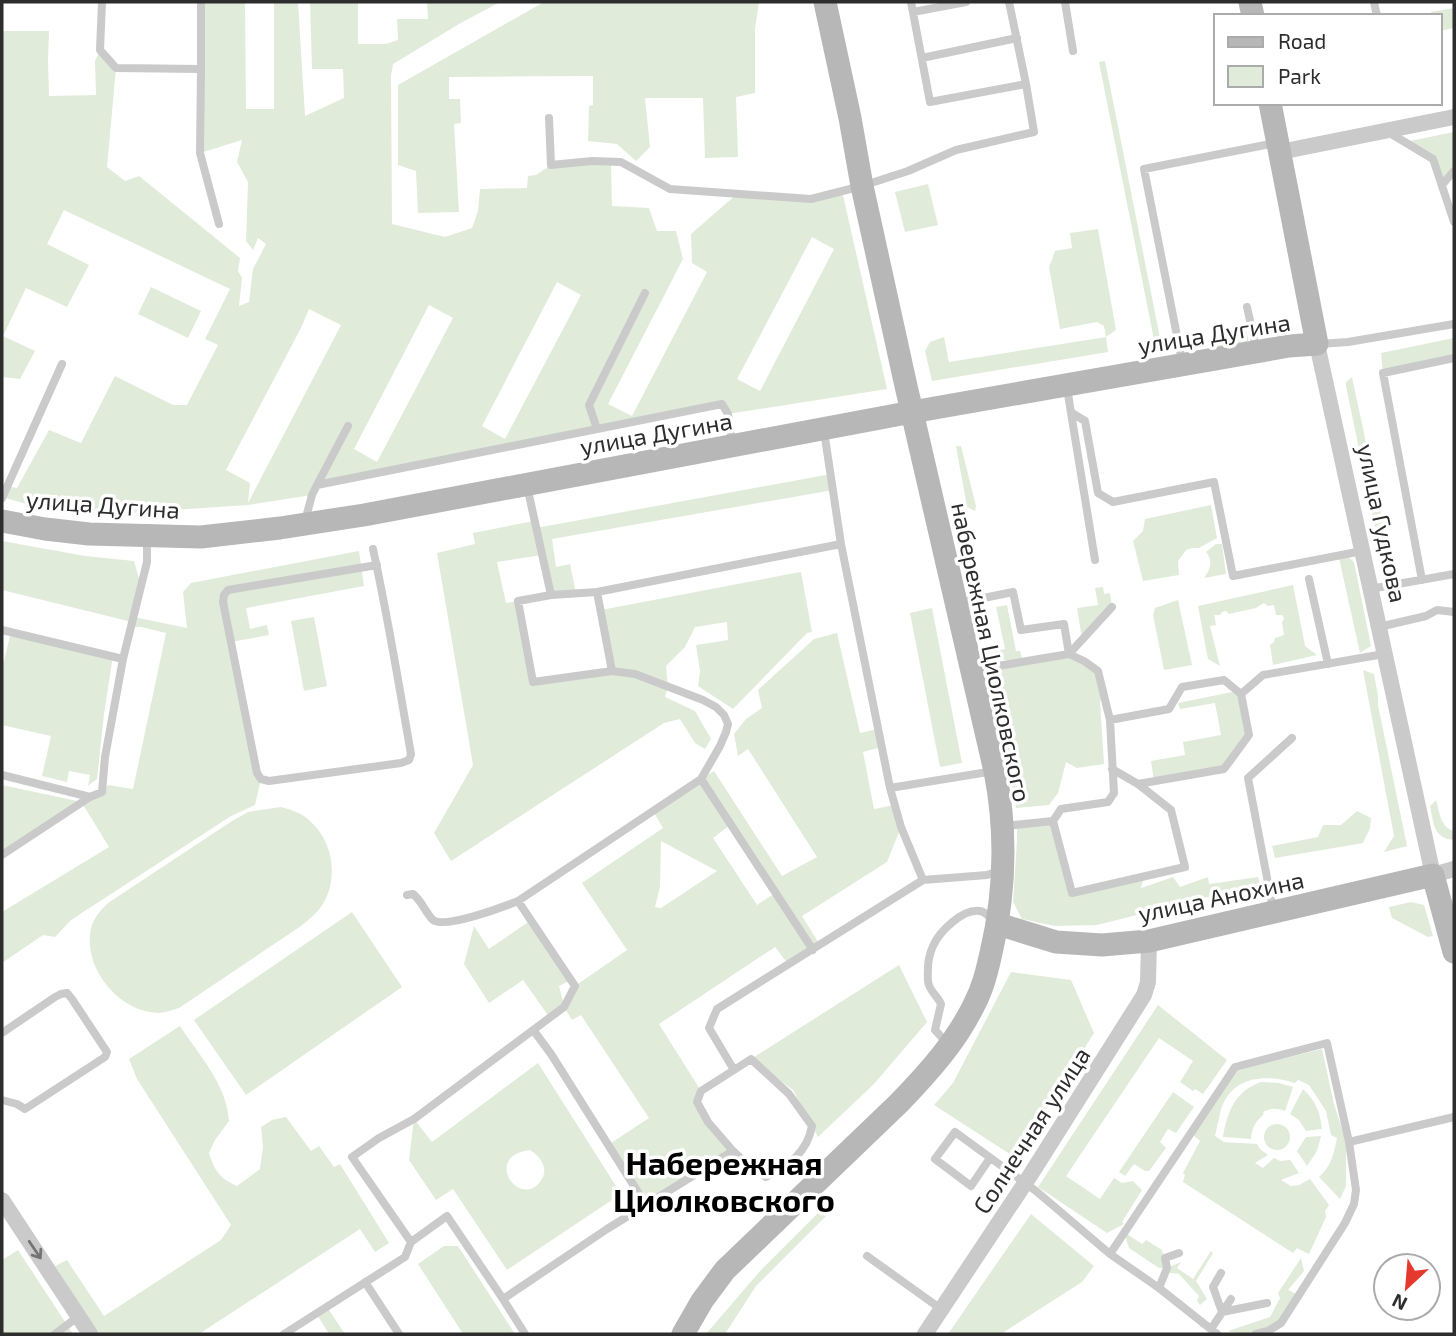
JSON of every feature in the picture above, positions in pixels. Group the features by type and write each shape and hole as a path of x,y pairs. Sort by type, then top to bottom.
{"main road":[{"name":"набережная Циолковского","path":"683,1334 702,1301 725,1270 900,1103 949,1045 975,1004 984,982 998,924 1004,869 995,771 862,186 825,2"},
{"name":"улица Гудкова","path":"1270,105 1317,344"},
{"name":"улица Дугина","path":"2,521 45,529 110,535 201,537 237,534 364,514 1289,345 1317,344"},
{"name":"улица Гудкова","path":"1444,872 1454,952"},
{"name":"улица Анохина","path":"998,924 1056,942 1102,945 1149,941 1444,872"}],"street":[{"path":"1279,147 1386,131 1454,117"},
{"name":"улица Гудкова","path":"1317,344 1384,654 1444,872"},
{"name":"Солнечная улица","path":"925,1334 1144,995 1148,982 1149,941"},
{"path":"2,1200 90,1334"}],"lane":[{"path":"102,2 100,50 116,68 201,69"},
{"path":"201,2 200,153 219,224"},
{"path":"911,2 930,102 1026,84"},
{"path":"913,12 966,2"},
{"path":"549,118 551,165 593,161 621,162 670,189 811,199 908,171 956,149 1034,132 1009,2"},
{"path":"1065,2 1073,51"},
{"path":"922,58 1017,38"},
{"path":"1386,131 1433,159 1454,222"},
{"path":"1182,364 1144,169 1279,147"},
{"path":"1442,185 1454,171"},
{"path":"597,429 589,405 645,293"},
{"path":"1247,307 1256,351"},
{"path":"1317,344 1348,342 1454,324"},
{"path":"1422,580 1383,373 1454,358"},
{"path":"2,498 62,364"},
{"path":"1067,385 1094,561"},
{"path":"317,485 722,404 727,414 732,446"},
{"path":"1072,414 1085,421 1098,493 1112,502 1214,482 1233,576 1362,551"},
{"path":"303,524 312,495 348,426"},
{"path":"824,429 841,544 890,788 901,827 923,880"},
{"path":"527,483 551,595"},
{"path":"2,855 90,797 102,792 104,757 123,659 147,562 147,536"},
{"path":"407,895 413,894 432,919 444,923 518,901 701,779 726,732 727,724 716,707 635,674 612,671 533,682 518,601 551,595 597,592 841,544"},
{"path":"373,549 377,565 411,754 409,760 401,764 303,777 269,781 261,779 257,773 223,602 224,595 228,590 377,565"},
{"path":"1370,589 1454,574"},
{"path":"1309,579 1328,664"},
{"path":"597,592 612,671"},
{"path":"957,603 1013,592 1021,630 1064,624 1069,654"},
{"path":"1069,654 1112,607"},
{"path":"1379,627 1426,616 1437,610 1454,612"},
{"path":"2,630 123,659"},
{"path":"971,670 1069,654 1098,671 1110,720 1112,769 1114,793 1108,802 1061,809 1053,821 1072,893 1185,867 1171,810 1138,783 1112,769"},
{"path":"1241,694 1263,676 1384,654"},
{"path":"1110,720 1169,709 1182,687 1224,680 1241,694 1250,735 1224,769 1138,783"},
{"path":"1273,912 1248,778 1292,738"},
{"path":"890,788 995,771"},
{"path":"2,775 90,797"},
{"path":"701,779 813,950"},
{"path":"1002,826 1053,821"},
{"path":"734,1070 709,1028 717,1009 923,880 987,875 1004,869"},
{"path":"411,1242 352,1157 414,1119 564,1007 575,986 518,901"},
{"path":"949,1045 935,1030 936,1017 941,1006 940,1000 929,985 928,967 932,947 937,937 966,912 984,912 998,924"},
{"path":"2,1032 55,997 67,993 107,1052 105,1057 25,1109 2,1100"},
{"path":"534,1031 646,1205"},
{"path":"1110,1254 1235,1066 1327,1043 1349,1142 1356,1190 1354,1204 1345,1223 1281,1323 1256,1334"},
{"path":"751,1059 789,1094 812,1126 809,1140 788,1166 766,1177 733,1152 708,1122 697,1102 701,1091 734,1070 751,1059"},
{"path":"1349,1142 1454,1117"},
{"path":"990,1158 971,1186 935,1159 955,1132 1036,1191 1110,1254 1159,1288 1214,1332 1231,1299"},
{"path":"503,1299 646,1205 733,1152"},
{"path":"284,1334 405,1257 411,1242 447,1216 525,1334"},
{"path":"1159,1288 1167,1268 1165,1258 1179,1253"},
{"path":"867,1256 941,1309"},
{"path":"1221,1273 1213,1287 1222,1312"},
{"path":"365,1282 399,1334"},
{"path":"1222,1312 1267,1303"},
{"path":"55,1334 79,1316"}],"green space":[{"path":"201,2 245,2 246,109 274,109 274,2 298,2 305,116 344,98 343,69 312,69 310,2 358,2 358,44 386,44 398,40 397,19 428,19 427,2 500,2 393,64 392,224 445,237 472,228 478,211 480,189 527,188 528,176 536,175 551,165 611,162 612,206 649,208 657,231 676,231 683,259 608,404 632,416 707,272 692,263 691,234 737,194 811,199 842,191 887,389 728,414 722,405 318,485 312,495 248,505 129,513 37,507 2,497 2,485 17,488 49,430 81,443 115,376 173,405 187,405 218,345 205,339 230,289 64,210 47,244 89,265 67,307 26,288 3,336 35,351 20,379 2,377 2,31 49,31 49,96 96,95 95,61 100,50 116,68 107,167 125,181 139,176 240,258 238,271 242,278 239,306 249,302 253,269 266,244 258,238 253,250 246,241 248,182 237,162 242,140 200,153","holes":["812,237 834,249 760,391 737,379","557,282 581,295 505,439 482,426","429,305 453,318 377,462 354,449","309,309 341,325 248,503 250,483 226,470"]},
{"path":"544,2 759,2 755,29 755,93 736,97 738,157 705,158 703,98 645,98 650,147 636,161 617,144 588,141 589,106 593,105 593,76 449,77 449,99 460,99 461,123 454,124 459,212 418,213 416,171 398,165 398,85"},
{"path":"1454,8 1454,28 1442,31 1442,14 1431,12"},
{"path":"1105,61 1161,343 1155,345 1099,62"},
{"path":"1454,132 1454,171 1442,185 1433,159 1405,142"},
{"path":"928,184 938,225 905,232 895,192"},
{"path":"1098,229 1116,330 1106,337 1104,326 1097,322 1060,329 1049,267 1055,251 1072,248 1070,233"},
{"path":"151,287 201,311 188,338 138,314"},
{"path":"1246,329 1250,348 1213,348 1218,334"},
{"path":"944,337 949,362 1106,337 1108,352 932,381 925,351 930,342"},
{"path":"1454,338 1454,358 1383,373 1381,353"},
{"path":"1352,377 1394,574 1384,570 1346,386 1346,382"},
{"path":"956,446 961,446 975,511 967,507"},
{"path":"831,474 833,490 552,539 556,567 570,564 576,593 551,595 542,555 497,562 506,603 518,601 533,682 611,671 601,610 795,573 801,572 812,632 807,633 733,709 698,686 700,671 696,645 728,640 727,622 695,627 685,647 666,666 668,687 665,697 695,711 711,739 705,749 695,743 680,719 664,723 451,861 434,833 473,765 437,553 475,544 473,533 534,521 536,528"},
{"path":"1211,505 1217,538 1199,548 1186,550 1178,561 1179,575 1143,581 1133,541 1143,531 1145,519"},
{"path":"2,541 85,556 134,561 141,586 134,617 187,628 183,592 191,583 359,551 364,586 246,608 250,629 267,625 269,635 231,642 261,779 255,805 231,816 71,920 55,937 43,935 2,963 2,912 109,847 82,803 2,854 2,785 82,802 102,792 108,785 133,789 166,633 131,627 132,622 2,590"},
{"path":"1216,544 1222,544 1226,574 1204,578 1210,565 1206,552"},
{"path":"1348,557 1354,562 1371,646 1360,653 1339,558"},
{"path":"1293,585 1305,646 1317,655 1273,665 1270,645 1275,638 1284,635 1284,618 1282,615 1276,615 1274,605 1268,606 1264,603 1256,608 1214,615 1216,625 1210,626 1220,666 1208,659 1198,606"},
{"path":"1103,587 1104,594 1110,593 1112,607 1082,639 1077,608 1098,605 1095,588"},
{"path":"1178,600 1192,665 1164,670 1153,615 1155,608"},
{"path":"1007,605 1016,651 1020,651 1022,658 1008,661 987,653 1005,649 996,607"},
{"path":"932,608 962,763 940,767 910,613"},
{"path":"314,617 327,686 304,691 291,621"},
{"path":"11,632 113,656 97,779 88,786 90,775 69,771 67,782 42,776 51,736 2,725 2,661"},
{"path":"837,633 860,733 878,729 882,747 863,752 874,809 895,805 901,827 887,862 802,916 820,945 789,965 775,947 659,1024 701,1091 697,1102 733,1151 646,1205 608,1145 649,1118 581,1015 572,1020 564,1007 550,1018 523,980 489,1003 464,964 474,926 489,949 531,920 571,980 559,986 564,1005 575,986 627,950 582,883 663,828 653,811 714,771 782,876 817,857 748,749 738,756 734,734 746,719 762,708 758,690 814,639","holes":["730,825 775,893 757,905 713,838","661,841 717,871 661,908 655,907 660,887"]},
{"path":"1069,654 1098,671 1104,694 1100,702 1104,764 1077,768 1066,762 1058,793 1049,805 1016,808 990,666"},
{"path":"1363,670 1374,674 1407,846 1384,852 1394,836"},
{"path":"1237,691 1249,735 1224,769 1154,781 1151,761 1185,755 1183,742 1221,735 1215,703 1180,709 1178,703"},
{"path":"1436,800 1443,823 1454,831 1454,840 1442,836 1436,829 1430,806"},
{"path":"281,807 310,821 329,851 332,874 330,886 319,910 301,926 179,1008 160,1013 143,1011 116,995 105,983 91,955 92,925 101,910 232,821 248,812"},
{"path":"1357,811 1371,818 1363,843 1275,858 1272,846 1318,837 1323,825 1341,825"},
{"path":"1053,821 1072,892 1144,876 1141,888 1173,877 1180,887 1208,877 1209,884 1258,877 1260,884 1097,925 1055,926 1022,919 1013,902 1017,825"},
{"path":"1411,902 1424,905 1433,936 1428,937 1392,918 1389,907"},
{"path":"352,912 402,987 246,1095 194,1020"},
{"path":"899,965 927,1022 874,1084 818,1137 793,1090 751,1059"},
{"path":"1011,972 1071,980 1094,1033 1016,1158 934,1105 953,1083"},
{"path":"1158,1005 1227,1060 1203,1094 1195,1089 1193,1091 1180,1082 1193,1061 1159,1038 1066,1176 1100,1199 1114,1178 1122,1183 1133,1181 1142,1190 1122,1222 1124,1224 1107,1233 1038,1187"},
{"path":"180,1026 218,1083 227,1108 229,1121 209,1153 222,1177 237,1186 260,1169 263,1147 261,1127 272,1120 286,1117 311,1151 319,1146 334,1167 340,1164 389,1243 375,1252 360,1229 199,1334 98,1334 55,1266 67,1260 104,1316 221,1240 231,1225 137,1079 129,1059"},
{"path":"1322,1049 1334,1104 1346,1141 1346,1186 1340,1199 1319,1177 1329,1164 1337,1138 1331,1135 1326,1111 1309,1085 1298,1080 1295,1083 1273,1078 1242,1083 1226,1098 1215,1136 1224,1142 1257,1144 1268,1155 1255,1163 1263,1168 1274,1158 1280,1161 1290,1160 1299,1173 1281,1180 1291,1186 1310,1179 1329,1205 1309,1254 1297,1248 1293,1253 1183,1182 1183,1173 1200,1141 1193,1135 1237,1070"},
{"path":"538,1063 621,1194 507,1270 453,1189 436,1200 409,1160 414,1119 432,1142","holes":["530,1150 543,1164 543,1177 532,1189 523,1189 509,1178 508,1161 516,1154"]},
{"path":"1261,1082 1293,1087 1285,1111 1274,1109 1263,1112 1254,1125 1251,1139 1223,1137 1234,1104 1245,1091"},
{"path":"1303,1089 1317,1107 1322,1129 1306,1131 1299,1120 1290,1114"},
{"path":"1173,1092 1194,1107 1176,1133 1168,1129 1160,1142 1166,1148 1149,1171 1134,1164 1125,1176 1119,1172"},
{"path":"1277,1124 1286,1128 1290,1137 1286,1146 1277,1150 1268,1146 1264,1137 1268,1128"},
{"path":"1321,1136 1317,1151 1307,1166 1297,1151 1306,1137"},
{"path":"828,1203 833,1209 756,1286 725,1334 706,1334 760,1271"},
{"path":"1031,1214 1094,1266 1082,1282 1001,1334 948,1334"},
{"path":"1124,1232 1142,1244 1146,1240 1162,1250 1167,1268 1181,1262 1177,1268 1193,1279 1211,1251 1213,1253 1196,1281 1207,1299 1200,1305 1197,1301 1199,1296 1179,1274 1165,1272 1166,1268 1159,1268 1129,1248"},
{"path":"444,1246 458,1246 515,1334 463,1334 418,1264"},
{"path":"18,1250 73,1334 2,1334 2,1260"},
{"path":"1301,1258 1304,1271 1288,1290 1298,1295 1283,1320 1257,1332 1228,1331 1270,1317 1280,1298 1278,1293"},
{"path":"327,1307 345,1334 329,1334 316,1313"}],"district":[{"name":"Набережная Циолковского","path":"724,1180"}]}
